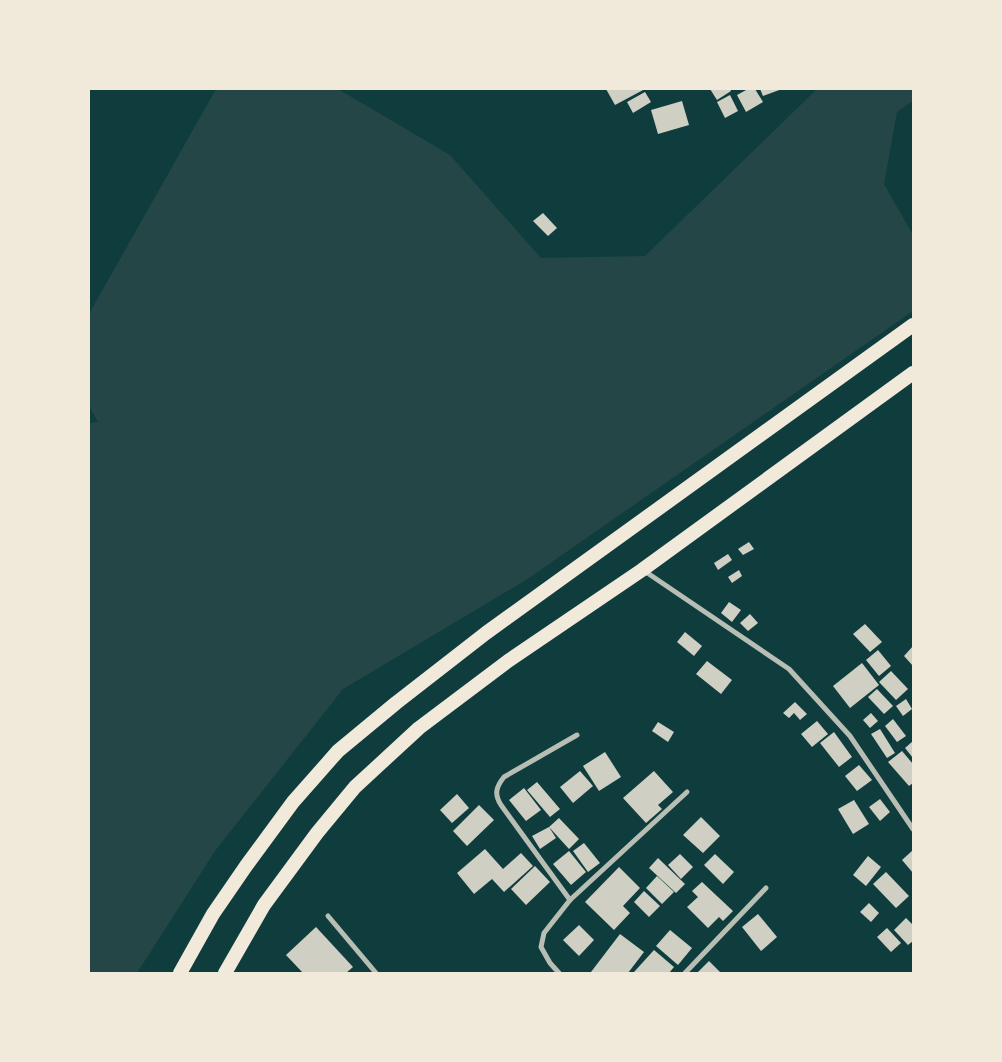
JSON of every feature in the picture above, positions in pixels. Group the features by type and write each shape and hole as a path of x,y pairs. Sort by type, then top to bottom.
{"highway":[{"path":"180,973 213,914 246,866 293,802 338,751 486,633 913,325"},
{"path":"225,973 264,905 317,833 356,787 419,728 508,660 642,570 913,373"}],"street":[{"path":"642,570 789,669 850,736 913,829"},
{"path":"570,900 501,805 497,799 496,791 498,784 504,777 577,735"},
{"path":"559,973 541,948 544,933 570,900 687,792"},
{"path":"686,973 766,888"},
{"path":"328,916 376,973"}],"shaded area":[{"path":"216,89 338,89 450,155 541,258 645,256 817,89 913,89 913,101 897,112 884,184 913,235 913,311 526,580 343,689 215,851 137,973 89,973 89,423 98,422 89,406 89,314"}],"building":[{"path":"606,89 645,89 615,105"},
{"path":"710,89 730,89 731,91 717,100"},
{"path":"748,89 755,89 763,102 746,112 737,95"},
{"path":"760,89 782,89 763,96"},
{"path":"645,92 651,102 633,113 627,102"},
{"path":"730,95 738,111 725,118 717,102"},
{"path":"682,101 689,125 658,134 651,110"},
{"path":"543,213 557,228 548,236 533,221"},
{"path":"749,542 754,549 743,555 738,549"},
{"path":"728,554 732,560 718,570 714,563"},
{"path":"739,570 742,576 732,583 728,577"},
{"path":"729,602 741,610 732,622 721,613"},
{"path":"750,614 758,623 748,631 740,623"},
{"path":"865,624 882,642 870,652 853,634"},
{"path":"685,632 702,646 694,656 677,642"},
{"path":"913,646 913,666 904,656"},
{"path":"878,650 891,666 879,676 866,660"},
{"path":"707,661 732,680 721,694 696,674"},
{"path":"862,663 879,685 850,708 833,686"},
{"path":"891,671 908,689 896,700 879,682"},
{"path":"877,689 893,706 884,714 868,697"},
{"path":"906,699 912,709 903,716 896,706"},
{"path":"795,702 807,714 800,720 794,713 789,718 783,713"},
{"path":"871,713 878,721 870,728 863,720"},
{"path":"893,719 906,736 897,742 885,726"},
{"path":"817,721 828,734 812,747 801,734"},
{"path":"658,722 674,732 668,742 652,731"},
{"path":"880,729 895,753 887,758 871,734"},
{"path":"834,732 852,757 839,767 820,743"},
{"path":"913,741 913,758 905,748"},
{"path":"902,751 913,764 913,783 909,786 888,762"},
{"path":"605,752 621,777 599,791 583,766"},
{"path":"859,765 872,780 857,791 845,776"},
{"path":"580,771 593,786 573,803 560,787"},
{"path":"654,771 673,792 658,805 662,809 646,823 623,798"},
{"path":"537,782 560,809 550,817 527,790"},
{"path":"524,788 541,810 526,821 509,800"},
{"path":"457,794 469,808 452,823 440,810"},
{"path":"880,799 890,812 880,821 869,807"},
{"path":"854,800 869,824 853,834 838,809"},
{"path":"479,805 494,820 467,846 453,831"},
{"path":"701,817 720,836 703,853 683,835"},
{"path":"559,818 579,839 569,849 549,827"},
{"path":"549,827 556,838 540,849 532,836"},
{"path":"584,843 600,863 588,872 573,851"},
{"path":"485,849 503,869 521,853 533,866 504,892 492,879 474,894 457,873"},
{"path":"913,850 913,873 902,860"},
{"path":"569,851 586,872 571,885 553,864"},
{"path":"680,854 693,867 681,879 668,865"},
{"path":"715,854 734,872 723,884 704,865"},
{"path":"868,856 881,867 866,886 853,875"},
{"path":"658,858 685,884 676,893 649,868"},
{"path":"535,866 550,882 526,905 511,889"},
{"path":"619,867 640,888 623,906 630,913 614,930 585,902"},
{"path":"886,872 909,896 896,908 873,884"},
{"path":"657,876 674,892 662,904 646,888"},
{"path":"702,882 733,911 723,921 719,917 708,928 687,907 698,897 692,891"},
{"path":"644,891 660,906 649,917 634,902"},
{"path":"869,903 879,913 871,922 860,912"},
{"path":"758,914 777,937 761,951 742,927"},
{"path":"906,918 913,925 913,941 908,945 894,930"},
{"path":"579,925 594,940 579,956 563,940"},
{"path":"316,927 353,967 346,973 303,973 286,955"},
{"path":"887,928 901,943 891,952 877,937"},
{"path":"670,930 692,948 678,965 656,946"},
{"path":"620,934 644,952 628,973 591,972"},
{"path":"654,950 674,967 669,973 635,973 634,972"},
{"path":"709,961 721,973 697,973"}]}
